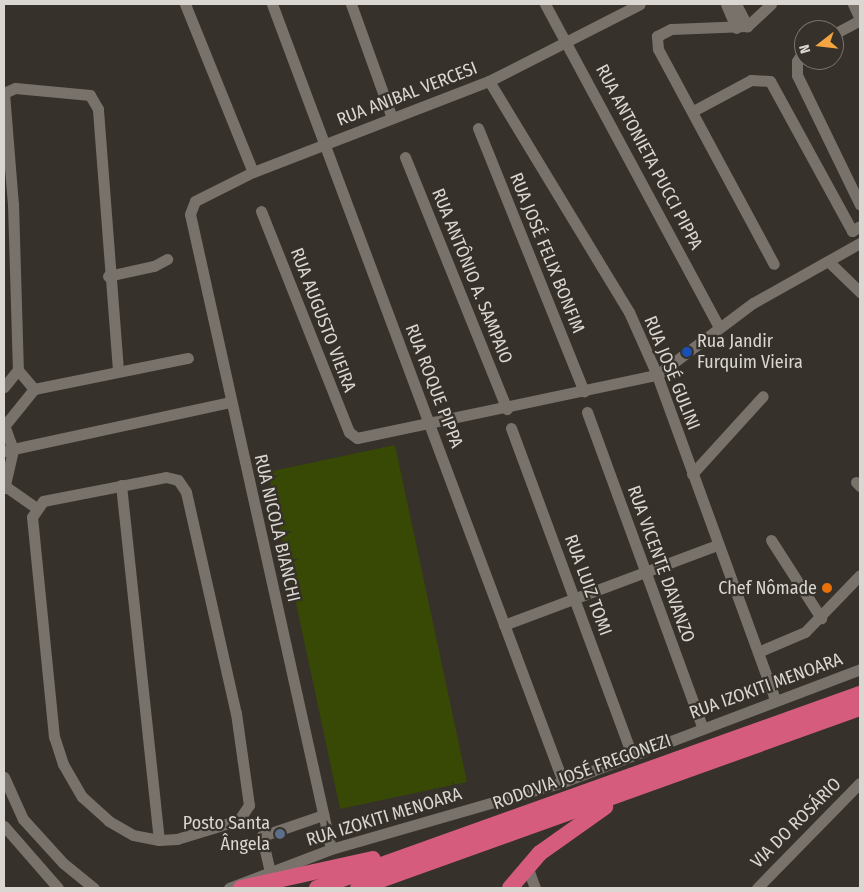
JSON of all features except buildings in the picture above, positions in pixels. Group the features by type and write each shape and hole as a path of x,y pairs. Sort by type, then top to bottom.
{"highway":[{"name":"RODOVIA JOSÉ FREGONEZI","path":"317,888 860,694"},
{"name":"RODOVIA JOSÉ FREGONEZI","path":"358,888 860,708"},
{"path":"510,888 528,866 597,811 654,782"},
{"path":"241,888 434,845"}],"street":[{"path":"185,4 252,172"},
{"name":"RUA ROQUE PIPPA","path":"272,4 328,144 430,426 563,782"},
{"path":"351,4 392,118"},
{"name":"RUA ANTONIETA PUCCI PIPPA","path":"545,4 568,43 719,327"},
{"name":"RUA ANIBAL VERCESI","path":"190,214 195,201 252,172 489,81 568,43 640,4"},
{"path":"726,4 741,27"},
{"path":"736,4 741,27"},
{"path":"755,4 760,16"},
{"path":"771,4 760,16 741,27 670,29 657,36 658,49 774,264"},
{"path":"844,29 860,20 853,4"},
{"path":"797,70 797,75 860,205"},
{"path":"693,111 751,80 770,82 852,231 860,226"},
{"name":"RUA JOSÉ GULINI","path":"489,81 629,312 657,375 717,545 775,700"},
{"path":"34,389 18,370 13,204 4,93 15,88 90,94 98,109 107,197 108,276 118,370"},
{"name":"RUA JOSÉ FELIX BONFIM","path":"478,128 584,392"},
{"name":"RUA ANTÔNIO A. SAMPAIO","path":"405,157 508,409"},
{"name":"RUA AUGUSTO VIEIRA","path":"261,211 348,432 357,438 430,426"},
{"name":"RUA NICOLA BIANCHI","path":"190,214 331,849"},
{"path":"430,426 657,375 719,327 860,243"},
{"path":"108,276 154,266 166,259"},
{"path":"828,261 860,292"},
{"path":"35,507 4,487 8,450 4,425 34,389 118,370 188,358"},
{"path":"4,387 18,370"},
{"path":"692,474 763,396"},
{"path":"8,450 231,402"},
{"name":"RUA VICENTE DAVANZO","path":"587,412 702,728"},
{"name":"RUA LUIZ TOMI","path":"511,428 632,755"},
{"path":"166,477 178,480 186,492 236,713 249,806 239,820 177,839 159,840 134,835 110,821 82,797 63,764 54,737 32,517 35,507 43,501 121,485 166,477"},
{"path":"121,485 159,840"},
{"path":"771,540 822,618"},
{"path":"504,625 574,597 717,545"},
{"path":"758,652 804,632 822,618 860,575"},
{"name":"RUA IZOKITI MENOARA","path":"229,888 331,849 563,782 860,669"},
{"path":"4,777 23,819 63,863 94,888"},
{"name":"VIA DO ROSÁRIO","path":"757,888 860,783"},
{"path":"270,872 262,836 323,815"},
{"path":"4,826 58,888"},
{"path":"528,866 535,888"},
{"path":"85,888 94,888"}],"green space":[{"path":"395,445 467,782 340,809 268,472"}],"place":[{"name":"Rua Jandir Furquim Vieira","path":"687,352"},
{"name":"Chef Nômade","path":"827,588"},
{"name":"Posto Santa Ângela","path":"280,834"}]}
